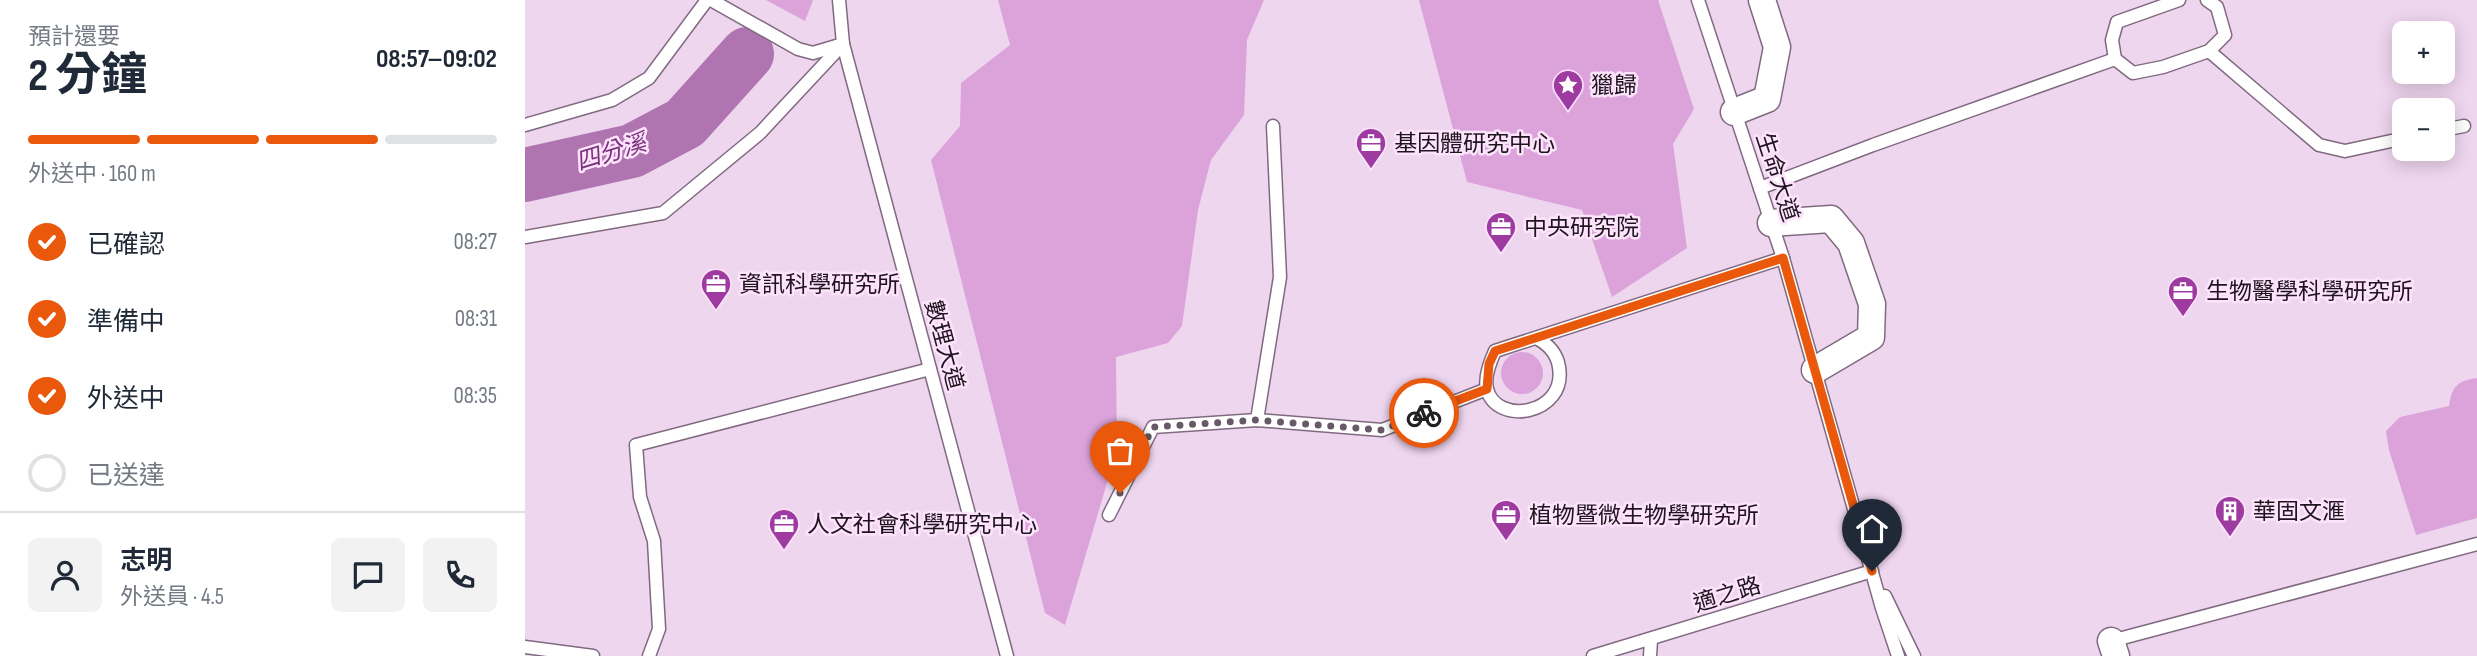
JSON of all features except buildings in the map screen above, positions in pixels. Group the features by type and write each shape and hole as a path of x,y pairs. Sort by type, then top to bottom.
{"street":[{"path":"1734,112 1766,99 1777,47 1762,0"},
{"path":"1771,223 1832,219 1851,243 1872,304 1871,337 1815,370"}],"lane":[{"name":"數理大道","path":"839,0 843,44 1007,656"},
{"name":"生命大道","path":"1698,0 1783,258 1898,656"},
{"path":"2179,0 2117,22 2112,40 2115,59 2133,73 2164,67 2209,51 2225,35 2217,7 2207,0"},
{"path":"525,125 611,100 649,78 713,2 798,49 813,53 843,44"},
{"path":"525,237 663,213 759,133 843,44"},
{"path":"2209,51 2319,145 2346,151 2392,141"},
{"path":"1760,188 2115,59"},
{"path":"1257,420 1280,276 1273,126"},
{"path":"2455,128 2464,126"},
{"path":"1537,338 1553,351 1559,362 1557,388 1551,399 1541,407 1516,412 1504,408 1494,400 1487,389 1489,364 1495,351 1783,258"},
{"path":"649,656 659,629 654,541 640,497 636,445 930,369"},
{"path":"1109,515 1153,427 1257,420 1382,430 1487,389"},
{"path":"2114,649 2477,544"},
{"name":"生命大道","path":"1872,571 1915,656"},
{"name":"適之路","path":"1593,656 1872,571"},
{"path":"1650,656 1651,640"},
{"path":"525,647 593,656"}],"shaded area":[{"path":"766,0 813,0 805,21"},
{"path":"998,0 1264,0 1247,40 1244,115 1211,160 1198,210 1182,326 1168,343 1116,357 1117,449 1065,625 1045,613 931,160 960,126 961,83 1010,45"},
{"path":"1419,0 1658,0 1694,109 1673,144 1687,248 1612,297 1582,210 1467,182"},
{"path":"1522,352 1537,358 1543,373 1537,388 1522,394 1507,388 1501,373 1507,358"},
{"path":"2477,378 2477,518 2416,535 2389,450 2386,431 2400,417 2449,406 2457,386"}],"waterway":[{"name":"四分溪","path":"525,175 632,151 685,123 747,54"}],"way so far":[{"path":"1120,493 1153,427 1257,420 1382,430 1424,413"}],"place":[{"name":"獵歸","path":"1568,112"},
{"name":"基因體研究中心","path":"1371,170"},
{"name":"中央研究院","path":"1501,254"},
{"name":"資訊科學研究所","path":"716,311"},
{"name":"生物醫學科學研究所","path":"2183,318"},
{"name":"華固文滙","path":"2230,538"},
{"name":"植物暨微生物學研究所","path":"1506,542"},
{"name":"人文社會科學研究中心","path":"784,551"}],"route":[{"path":"1424,413 1487,389 1489,364 1495,351 1783,258 1872,571"}]}
